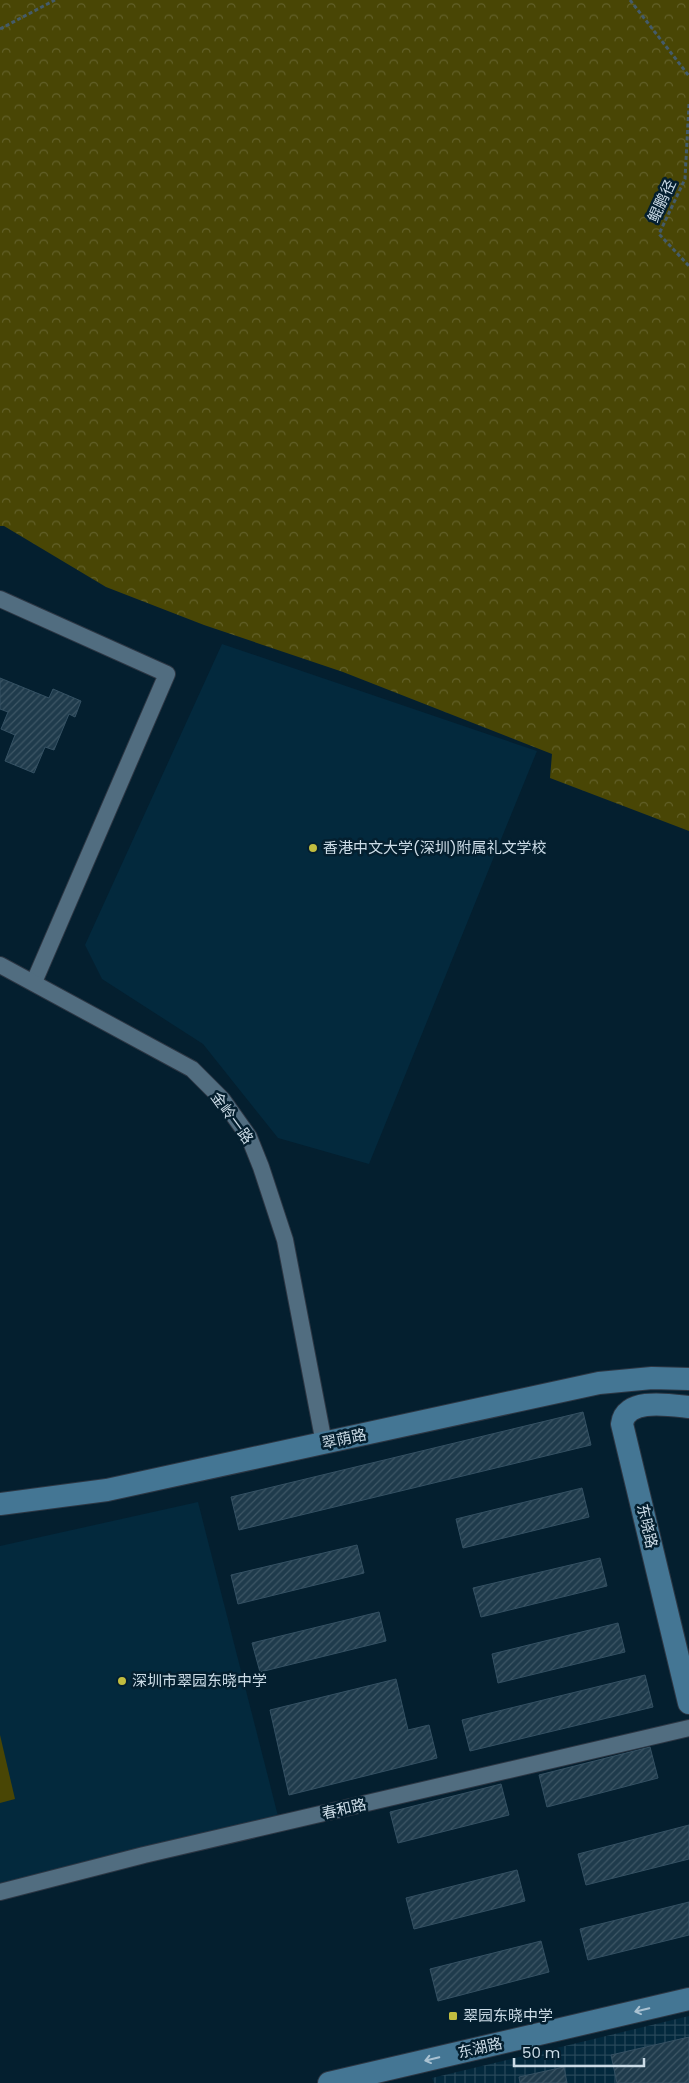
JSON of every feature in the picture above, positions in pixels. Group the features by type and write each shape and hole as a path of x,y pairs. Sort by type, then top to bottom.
{"street":[{"path":"0,600 167,674 34,982"},
{"name":"金岭一路","path":"0,964 192,1069 222,1099 249,1137 262,1167 284,1240 324,1443"},
{"name":"翠荫路","path":"0,1504 107,1490 600,1383 643,1379 689,1379"},
{"name":"东晓路","path":"689,1407 672,1405 636,1407 626,1414 622,1424 689,1703"},
{"name":"春和路","path":"0,1892 144,1855 689,1728"},
{"name":"东湖路","path":"329,2083 689,1999"}],"path":[{"path":"0,29 55,0"},
{"path":"630,0 689,76"},
{"name":"鲲鹏径","path":"689,104 685,179 659,234 689,266"}],"shaded area":[{"name":"香港中文大学(深圳)附属礼文学校","path":"222,644 537,751 369,1164 278,1138 203,1044 102,979 85,945"},
{"name":"深圳市翠园东晓中学","path":"198,1502 278,1816 0,1884 0,1546"},
{"path":"689,2016 689,2083 434,2083 432,2078"}],"green space":[{"path":"0,0 689,0 689,831 550,778 552,754 343,672 204,625 106,587 4,526 0,526"},
{"path":"0,1735 15,1799 0,1803"}],"building":[{"path":"0,678 49,698 53,689 81,701 75,717 69,714 54,750 45,747 34,773 5,761 15,735 1,729 8,712 0,709"},
{"path":"583,1412 591,1445 239,1530 231,1497"},
{"path":"582,1488 589,1517 463,1548 456,1519"},
{"path":"357,1545 364,1573 238,1604 231,1575"},
{"path":"600,1558 607,1586 481,1617 473,1588"},
{"path":"379,1612 386,1641 260,1672 252,1643"},
{"path":"618,1623 625,1652 498,1683 492,1654"},
{"path":"645,1675 653,1707 470,1751 462,1720"},
{"path":"396,1679 408,1730 429,1725 437,1758 289,1795 270,1710"},
{"path":"650,1747 658,1778 547,1807 539,1775"},
{"path":"501,1784 509,1815 398,1843 390,1812"},
{"path":"689,1825 689,1859 586,1885 578,1854"},
{"path":"517,1870 525,1901 414,1929 406,1898"},
{"path":"689,1902 689,1935 588,1960 580,1929"},
{"path":"541,1941 549,1972 438,2001 430,1969"},
{"path":"689,2037 689,2083 617,2083 611,2055"},
{"path":"564,2067 567,2083 520,2083 519,2077"}],"place":[{"name":"香港中文大学(深圳)附属礼文学校","path":"313,848"},
{"name":"深圳市翠园东晓中学","path":"122,1681"},
{"name":"翠园东晓中学","path":"453,2016"}]}
